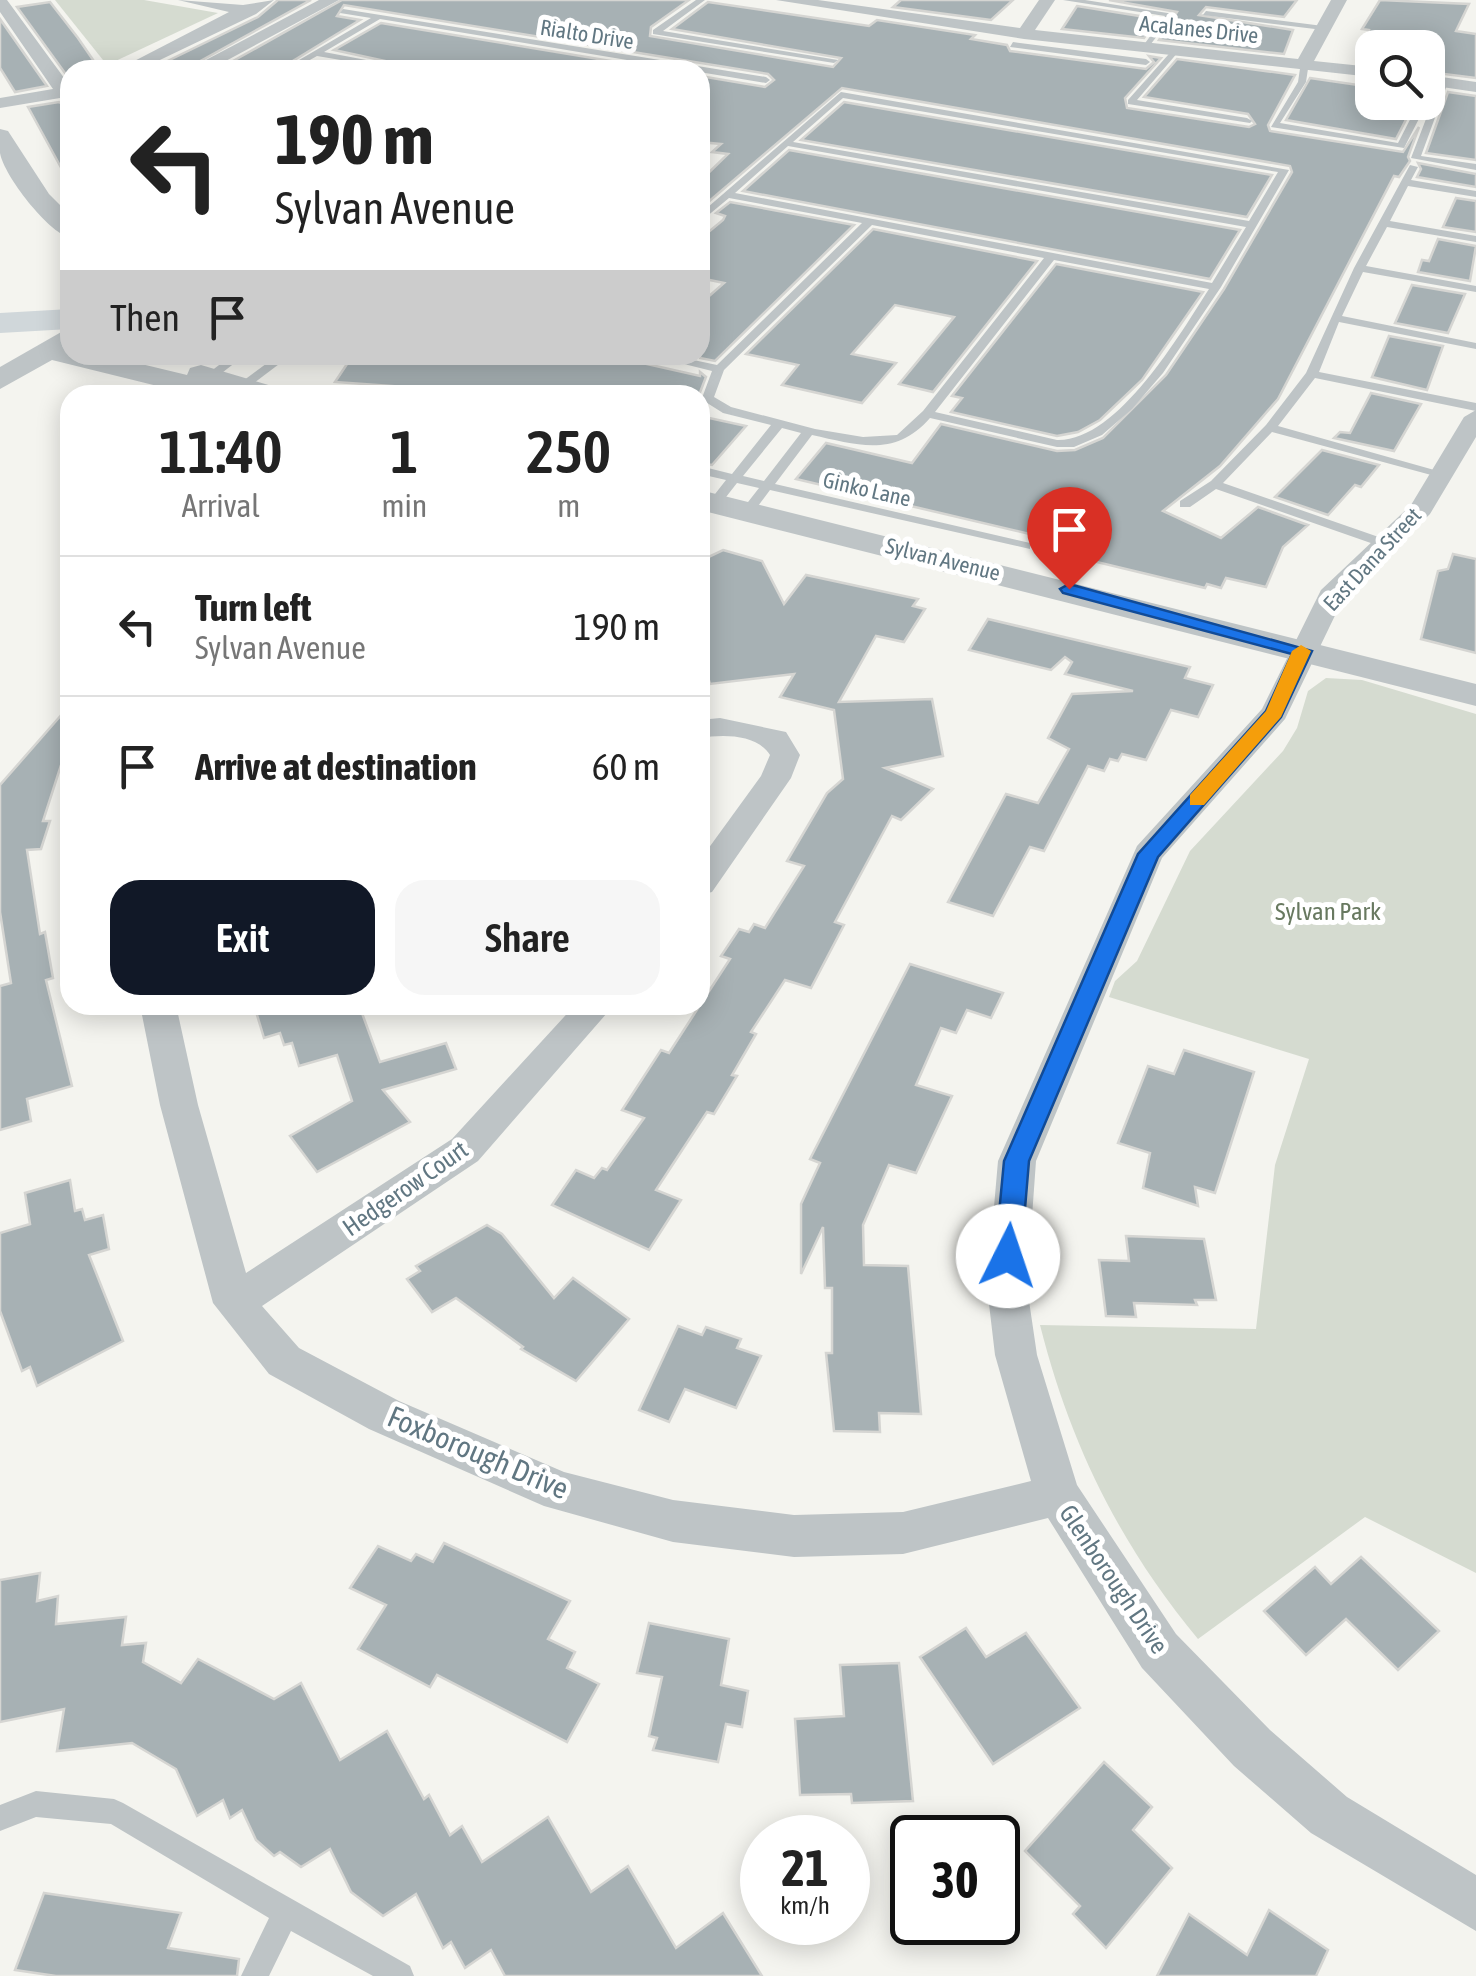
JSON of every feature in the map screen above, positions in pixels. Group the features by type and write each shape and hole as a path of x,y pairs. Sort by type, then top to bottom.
{"highway":[{"path":"0,324 60,337"}],"street":[{"path":"192,0 296,18"},
{"path":"146,60 266,0"},
{"name":"Acalanes Drive","path":"784,0 1018,40 1146,54 1176,49 1355,69"},
{"path":"1018,40 1047,0"},
{"path":"1305,62 1339,0"},
{"path":"0,1 60,83"},
{"path":"215,60 296,18 337,6"},
{"path":"1445,85 1476,87"},
{"path":"0,102 60,95"},
{"path":"0,136 39,200 60,220"},
{"path":"0,380 60,341"},
{"path":"159,365 232,382"},
{"path":"167,365 232,382"},
{"name":"East Dana Street","path":"1302,651 1331,596 1388,545 1446,474 1476,417"},
{"name":"Sylvan Avenue","path":"732,496 1476,695"},
{"name":"Glenborough Drive","path":"1302,651 1274,713 1148,854 1017,1161 1007,1286 1016,1355 1034,1427 1058,1496 1159,1651 1252,1748 1329,1815 1476,1905"},
{"path":"710,727 753,731 776,739 785,755 776,778 710,870"},
{"name":"Foxborough Drive","path":"160,1015 179,1105 234,1303 284,1361 384,1415 560,1491 673,1521 794,1536 902,1533 1058,1496"},
{"name":"Hedgerow Court","path":"234,1303 465,1150 587,1015"}],"lane":[{"path":"701,0 656,32 834,60"},
{"path":"1068,0 1170,14 1146,54"},
{"name":"Rialto Drive","path":"337,6 378,17 640,60"},
{"path":"1206,13 1323,28"},
{"path":"304,60 378,17"},
{"path":"1176,49 1132,102 1248,121"},
{"path":"317,53 357,60"},
{"path":"1305,62 1302,81 1274,125 1401,146 1415,120"},
{"name":"Rialto Drive","path":"710,72 766,80"},
{"path":"710,210 841,95 1284,170 1172,354 1095,438 1068,444 927,414"},
{"path":"1425,120 1416,158 1476,167"},
{"path":"785,143 1252,224"},
{"path":"1185,504 1215,484 1270,428 1312,374 1359,268 1413,167"},
{"path":"1403,182 1476,194"},
{"path":"728,195 1216,287"},
{"path":"710,393 719,370 869,222"},
{"path":"1382,223 1476,239"},
{"path":"710,399 727,410 810,430 893,441 908,435 1050,256"},
{"path":"1359,268 1476,290"},
{"path":"1335,318 1476,346"},
{"path":"232,382 265,365"},
{"path":"697,365 719,370"},
{"path":"1312,374 1476,407"},
{"path":"732,496 778,424"},
{"path":"1270,428 1446,474"},
{"path":"732,496 810,430"},
{"name":"Ginko Lane","path":"710,478 732,496 1024,546"},
{"path":"1215,484 1388,545"},
{"path":"0,1818 36,1804 114,1812 400,1976"},
{"path":"255,1976 286,1913"}],"green space":[{"path":"55,0 144,0 218,13 118,60 103,60"},
{"name":"Sylvan Park","path":"1326,678 1362,680 1476,714 1476,1573 1365,1517 1198,1639 1145,1567 1101,1491 1066,1411 1040,1325 1256,1329 1275,1165 1309,1059 1109,997 1115,981 1137,961 1190,851 1283,751 1297,728 1308,691"}],"building":[{"path":"278,0 311,0 202,60 170,60 258,17"},
{"path":"342,0 689,0 651,27 650,36 833,67 841,58 672,29 708,2 869,26 877,20 975,35 971,39 1007,45 1010,51 1146,69 1154,62 1149,56 1161,58 1125,98 1127,108 1249,127 1255,124 1248,114 1144,97 1177,59 1295,75 1268,125 1270,131 1403,152 1419,127 1410,161 1399,177 1394,176 1278,399 1220,466 1163,511 1221,538 1258,507 1308,525 1283,547 1266,587 1226,578 1221,588 1207,584 1205,588 1080,558 1083,553 1051,539 796,479 826,443 912,463 941,424 1057,451 1075,450 1103,438 1166,375 1224,289 1292,172 1290,166 842,88 710,200 710,171 728,154 712,152 721,144 710,143 710,78 765,87 774,80 768,74 710,65 710,60 682,60 344,5 337,16 360,20 294,60 235,60"},
{"path":"901,0 1013,0 991,20 893,7"},
{"path":"1109,0 1297,0 1284,17 1206,7 1199,15 1293,30 1284,54 1159,40 1177,12"},
{"path":"1380,0 1469,4 1456,31 1476,34 1476,78 1445,74 1445,30 1362,29"},
{"path":"50,2 93,60 60,60 60,66 17,7"},
{"path":"1077,6 1158,19 1144,38 1062,29"},
{"path":"0,19 47,86 15,92 0,68"},
{"path":"381,23 605,60 380,60 334,50"},
{"path":"1310,78 1355,85 1355,120 1406,120 1396,139 1286,120"},
{"path":"1448,92 1476,96 1476,160 1426,153 1438,120 1445,120"},
{"path":"844,102 1272,175 1247,217 801,140"},
{"path":"60,103 60,166 28,107"},
{"path":"789,150 1240,230 1210,279 743,191"},
{"path":"1418,163 1476,174 1476,187 1417,177 1421,169"},
{"path":"1456,198 1476,201 1476,232 1443,227"},
{"path":"730,202 854,225 715,361 710,360 710,295 724,283 710,280 710,231 725,216 716,213"},
{"path":"873,229 1037,261 933,392 899,384 954,317 895,305 852,354 896,363 862,403 782,385 798,365 746,354"},
{"path":"1438,239 1476,246 1470,281 1418,272 1422,260 1429,261"},
{"path":"1056,264 1203,292 1142,380 1100,420 1078,432 1057,436 951,412 962,398 952,396"},
{"path":"1412,285 1465,294 1448,333 1395,323"},
{"path":"1389,336 1443,346 1427,390 1372,377"},
{"path":"346,365 651,365 700,376 700,372 706,377 703,385 335,382"},
{"path":"1371,393 1421,404 1394,451 1334,438 1340,432 1350,433"},
{"path":"710,418 746,426 712,465"},
{"path":"1322,450 1379,465 1361,487 1355,485 1328,515 1275,497"},
{"path":"723,550 762,561 784,604 806,575 918,599 913,606 925,609 904,642 876,636 839,702 932,699 943,756 885,768 933,789 901,820 892,816 835,922 844,925 811,988 785,980 751,1032 756,1034 732,1075 737,1076 714,1114 707,1112 656,1190 681,1200 649,1250 552,1205 576,1170 594,1178 602,1168 607,1170 644,1118 622,1110 661,1050 669,1053 694,1015 710,1015 710,990 730,959 721,956 739,929 749,932 754,924 765,928 804,866 787,861 827,793 843,779 834,710 780,697 794,674 710,684 710,556"},
{"path":"1453,554 1476,559 1476,653 1421,639 1438,571 1448,569"},
{"path":"988,619 1190,667 1185,678 1213,685 1198,717 1171,710 1146,760 1122,754 1118,761 1110,759 1104,771 1088,766 1044,851 1030,847 993,916 948,902 1006,794 1038,803 1069,749 1048,738 1072,694 1133,691 1065,674 1072,662 1065,657 1051,670 969,650"},
{"path":"60,716 60,768 43,821 50,821 41,849 27,850 40,934 45,932 53,978 46,980 72,1086 27,1099 31,1121 0,1130 0,986 11,983 0,912 0,785"},
{"path":"910,964 1003,993 991,1018 967,1010 956,1033 941,1028 916,1085 952,1096 916,1173 889,1165 863,1225 864,1265 908,1266 921,1414 879,1413 880,1432 834,1431 826,1353 832,1353 832,1288 825,1288 823,1227 801,1274 801,1204 820,1163 810,1159"},
{"path":"257,1015 363,1015 380,1062 446,1043 456,1069 383,1090 410,1122 317,1172 290,1136 352,1101 337,1055 299,1066 292,1043 284,1045 280,1033 264,1038"},
{"path":"1184,1050 1254,1072 1215,1193 1195,1187 1198,1206 1143,1188 1150,1153 1118,1143 1148,1066 1174,1074"},
{"path":"70,1180 75,1211 82,1209 85,1220 103,1215 109,1249 89,1255 123,1341 37,1386 30,1367 22,1371 0,1311 0,1233 30,1224 25,1193"},
{"path":"487,1225 502,1234 554,1298 573,1278 629,1319 576,1381 521,1349 456,1298 432,1312 407,1279 420,1271 416,1266"},
{"path":"1126,1236 1204,1239 1216,1300 1195,1300 1197,1305 1134,1303 1136,1317 1106,1316 1099,1260 1129,1261"},
{"path":"678,1326 702,1335 706,1327 741,1339 737,1348 761,1356 736,1408 685,1389 669,1422 639,1410"},
{"path":"444,1543 570,1601 548,1639 575,1652 567,1668 599,1684 567,1742 437,1675 430,1687 358,1649 386,1605 350,1588 378,1546 411,1561 416,1554 433,1562"},
{"path":"1361,1557 1439,1631 1398,1670 1346,1619 1306,1655 1264,1611 1315,1567 1331,1584"},
{"path":"40,1573 37,1601 58,1596 56,1624 126,1617 122,1645 146,1643 143,1662 181,1683 198,1659 274,1699 301,1683 340,1760 387,1731 424,1799 429,1795 450,1835 462,1826 482,1862 548,1817 591,1892 628,1866 676,1948 723,1913 762,1976 505,1976 491,1950 465,1968 451,1942 443,1948 416,1894 383,1916 351,1892 330,1849 301,1867 280,1852 274,1856 256,1840 242,1810 230,1818 223,1800 197,1816 176,1769 132,1743 57,1751 64,1709 0,1722 0,1580"},
{"path":"649,1623 729,1639 721,1685 748,1691 742,1727 726,1724 718,1762 653,1750 657,1738 649,1736 662,1677 637,1673"},
{"path":"966,1628 986,1657 1026,1633 1080,1708 993,1764 920,1657"},
{"path":"899,1663 913,1801 852,1803 851,1794 800,1795 795,1719 844,1716 840,1665"},
{"path":"1104,1762 1152,1807 1133,1830 1172,1868 1106,1948 1073,1914 1080,1906 1025,1851"},
{"path":"44,1893 181,1913 168,1948 239,1959 237,1976 56,1976 15,1970"},
{"path":"1269,1910 1328,1950 1316,1976 1157,1976 1189,1914 1247,1955"}],"slow traffic":[{"path":"1197,800 1274,713 1301,651"}],"route":[{"path":"1008,1256 1017,1161 1148,854 1274,713 1302,651 1069,589"}]}
